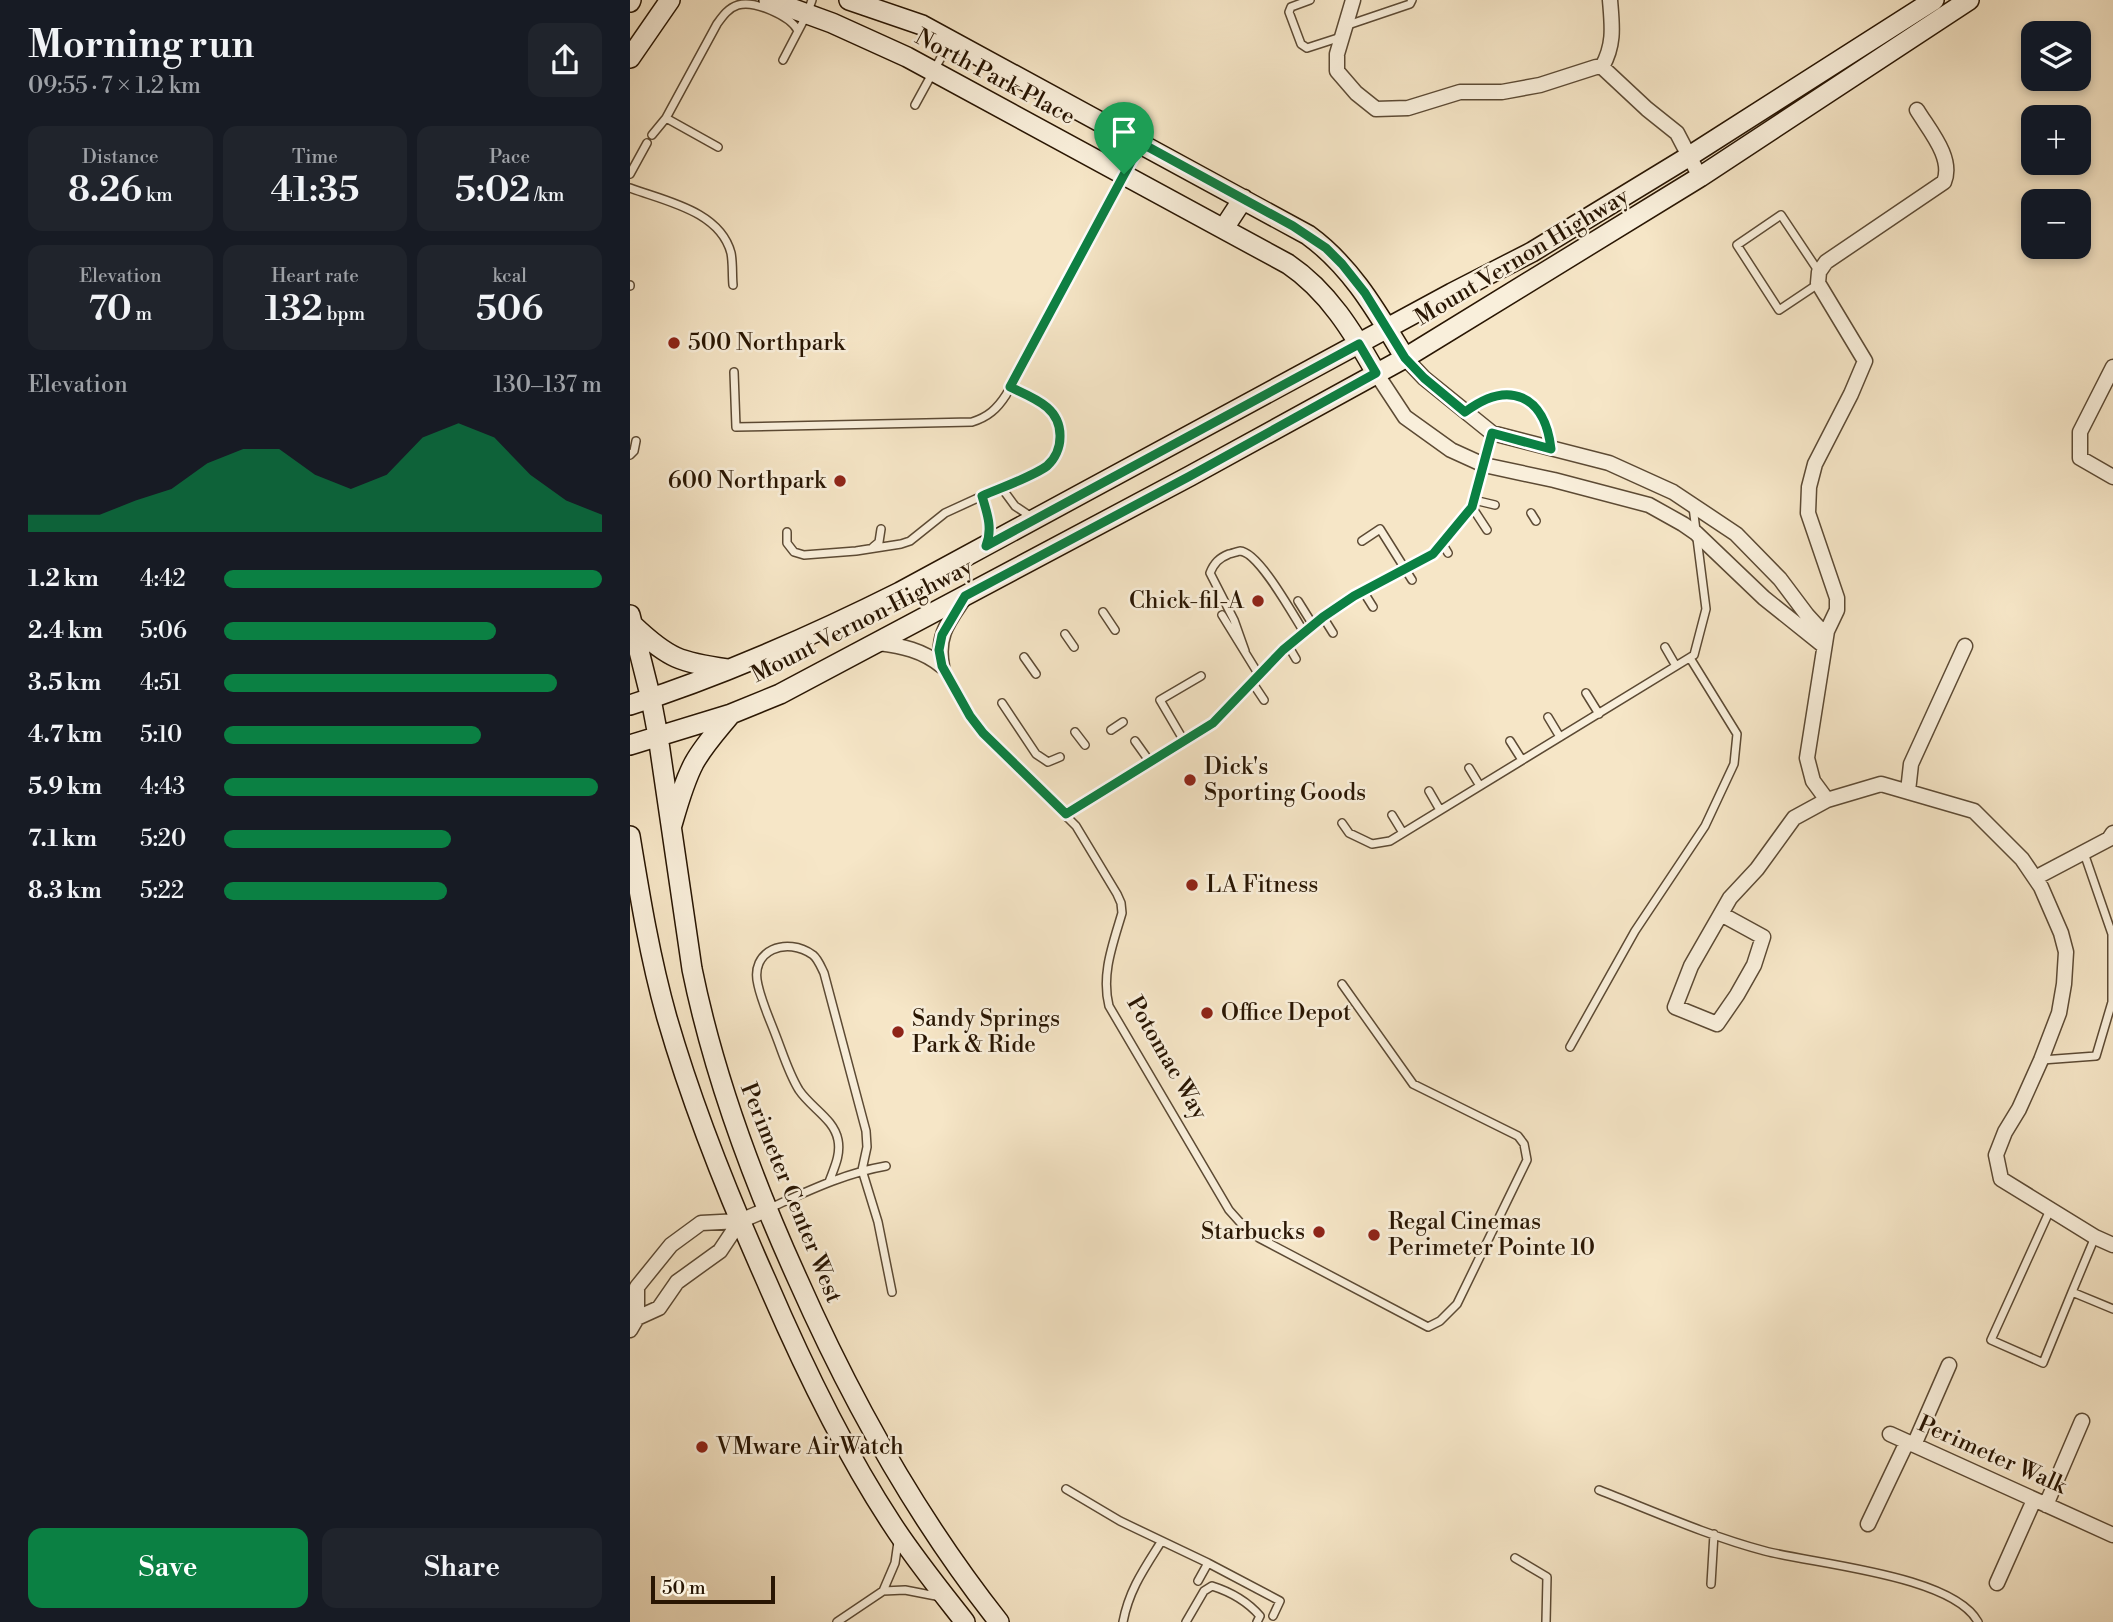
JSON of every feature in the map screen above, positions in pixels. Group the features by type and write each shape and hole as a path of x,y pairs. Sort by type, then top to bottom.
{"street":[{"path":"630,58 670,0"},
{"name":"North Park Place","path":"769,0 873,41 933,71 1288,264 1326,297 1376,373"},
{"name":"North Park Place","path":"849,0 903,17 950,40 1293,226 1326,248 1342,264 1365,293 1405,358"},
{"path":"1353,0 1337,54 1337,71 1356,93 1376,109 1408,108 1460,92 1502,92 1540,85 1602,67 1613,37 1610,0"},
{"name":"Mount Vernon Highway","path":"630,705 732,670 828,628 1037,519 1532,252 1688,157 1934,0"},
{"name":"Mount Vernon Highway","path":"630,745 731,714 780,694 1190,476 1405,358 1700,177 1969,0"},
{"path":"1602,67 1677,133 1700,177"},
{"path":"1827,800 1813,781 1807,758 1824,646 1827,631 1837,610 1837,598 1808,513 1809,487 1815,464 1865,361 1819,278 1826,262 1944,182 1948,174 1944,157 1917,110"},
{"path":"1224,228 1243,199"},
{"path":"1405,358 1424,378 1492,433 1609,463 1673,492 1735,534 1780,579 1818,627 1827,631"},
{"path":"2113,367 2080,432 2080,458 2113,477"},
{"path":"1376,373 1405,417 1451,450 1484,465 1649,505 1696,533 1764,598 1824,646"},
{"path":"942,666 939,650 942,635 965,596"},
{"path":"632,621 650,642 672,657 694,664 732,670"},
{"name":"Perimeter Center West","path":"632,621 658,736 670,830 699,1007 720,1085 766,1210 827,1346 871,1429 921,1514 999,1622"},
{"path":"878,643 908,648 926,655 942,666"},
{"path":"1908,791 1911,764 1965,646"},
{"path":"670,830 694,763 731,714"},
{"path":"1721,915 1763,937 1754,965 1717,1024 1675,1007 1691,966 1721,915 1731,898 1757,869 1794,818 1827,800 1881,784 1974,811 2022,859 2038,883 2061,933 2066,952 2059,1013 2041,1060 1996,1155 2001,1179 2095,1237 2113,1245"},
{"path":"2038,883 2083,852 2109,839 2113,833"},
{"path":"630,836 641,900 667,1016 692,1097 740,1222 800,1360 846,1445 899,1534 965,1622"},
{"path":"632,1320 637,1287 671,1245 701,1223 740,1222 766,1210"},
{"path":"632,1320 659,1308 677,1282 720,1251 740,1222"},
{"path":"1868,1524 1949,1365"},
{"path":"1997,1583 2082,1421"},
{"name":"Perimeter Walk","path":"1890,1434 2113,1535"}],"lane":[{"path":"1310,0 1289,12 1301,44 1307,48 1410,4 1412,0"},
{"path":"652,135 666,118 717,24 732,8 737,5 751,5 778,13 792,21 805,15"},
{"path":"783,60 805,15"},
{"path":"915,105 950,40"},
{"path":"666,118 718,147"},
{"path":"630,174 647,143"},
{"path":"734,372 736,427 972,422 987,416 994,411 1010,387 1141,143"},
{"path":"630,188 700,215 720,231 731,253 733,285"},
{"path":"1781,215 1819,278 1779,310 1737,245 1781,215"},
{"path":"788,532 787,543 794,552 804,555 901,544 910,541 945,513 1049,464 1057,453 1060,442 1058,422 1052,411 1040,402 1010,387"},
{"path":"1465,412 1488,397 1505,394 1525,399 1541,412 1549,429 1551,449"},
{"path":"1066,814 1213,723 1259,675 1323,617 1363,591 1433,554 1473,503 1492,433"},
{"path":"630,455 634,451 636,441"},
{"path":"1001,487 1015,506 1037,519"},
{"path":"982,496 989,521 986,546"},
{"path":"1473,503 1495,505"},
{"path":"1473,503 1487,530"},
{"path":"1342,823 1349,833 1372,844 1390,841 1694,656 1706,609 1693,507"},
{"path":"1531,513 1536,521"},
{"path":"872,548 878,542 881,529"},
{"path":"1362,541 1380,529 1412,580"},
{"path":"1441,543 1448,553"},
{"path":"1245,651 1239,631 1210,573 1219,558 1230,554 1241,551 1262,566 1304,632"},
{"path":"1363,591 1373,607"},
{"path":"1298,601 1313,625"},
{"path":"1103,612 1115,630"},
{"path":"1222,615 1259,675"},
{"path":"1323,617 1333,633"},
{"path":"1065,634 1073,647"},
{"path":"1665,646 1676,666"},
{"path":"1289,647 1296,659"},
{"path":"1024,657 1036,674"},
{"path":"1570,1047 1635,931 1705,825 1734,764 1737,734 1690,658"},
{"name":"Potomac Way","path":"942,666 970,716 983,733 1076,825 1121,903 1122,913 1105,977 1109,1006 1229,1210 1246,1229 1259,1238 1427,1327 1440,1321 1457,1304 1527,1160 1524,1144 1518,1136 1413,1084 1342,984"},
{"path":"1184,741 1160,700 1201,676"},
{"path":"1252,682 1264,699"},
{"path":"1586,693 1599,714"},
{"path":"1002,703 1036,754 1048,762 1060,757"},
{"path":"1548,717 1560,737"},
{"path":"1111,730 1124,722"},
{"path":"1075,733 1085,745"},
{"path":"1135,741 1150,762"},
{"path":"1510,741 1522,760"},
{"path":"1469,768 1480,786"},
{"path":"1429,791 1440,810"},
{"path":"1392,815 1403,833"},
{"path":"2041,1060 2096,1056 2112,1002 2112,934 2083,852"},
{"path":"829,1182 839,1153 838,1139 831,1123 800,1092 791,1075 757,983 757,967 764,955 773,949 786,946 801,948 816,957 824,973 866,1131 867,1147 862,1170 878,1222 892,1292"},
{"path":"766,1210 829,1182 862,1170 886,1166"},
{"path":"2050,1210 1991,1340 2043,1363 2095,1237"},
{"path":"2072,1292 2113,1310"},
{"path":"1066,1489 1120,1521 1280,1601 1273,1616"},
{"path":"1599,1490 1764,1551 1884,1574 1919,1585 1955,1600 1975,1616 1978,1622"},
{"path":"883,1591 895,1563 899,1534"},
{"path":"1711,1584 1714,1534"},
{"path":"1123,1622 1126,1602 1161,1542"},
{"path":"1515,1558 1547,1577 1546,1622"},
{"path":"1198,1581 1208,1563"},
{"path":"1186,1622 1204,1591 1212,1586 1226,1590 1250,1605 1260,1616 1257,1622"},
{"path":"837,1622 883,1591 905,1590 947,1598"}],"place":[{"name":"500 Northpark","path":"674,343"},
{"name":"600 Northpark","path":"840,481"},
{"name":"Chick-fil-A","path":"1258,601"},
{"name":"Dick's Sporting Goods","path":"1190,780"},
{"name":"LA Fitness","path":"1192,885"},
{"name":"Office Depot","path":"1207,1013"},
{"name":"Sandy Springs Park & Ride","path":"898,1032"},
{"name":"Starbucks","path":"1319,1232"},
{"name":"Regal Cinemas Perimeter Pointe 10","path":"1374,1235"},
{"name":"VMware AirWatch","path":"702,1447"}],"route":[{"path":"1141,143 1308,235 1342,264 1365,293 1405,358 1424,378 1465,412 1488,397 1505,394 1525,399 1541,412 1549,429 1551,449 1492,433 1472,507 1433,554 1354,596 1323,617 1283,650 1213,723 1066,814 983,733 970,716 942,666 939,650 942,635 965,596 1376,373 1359,344 986,546 989,521 982,496 1043,468 1053,459 1059,447 1060,428 1052,411 1010,387 1124,174 1141,143"}]}
